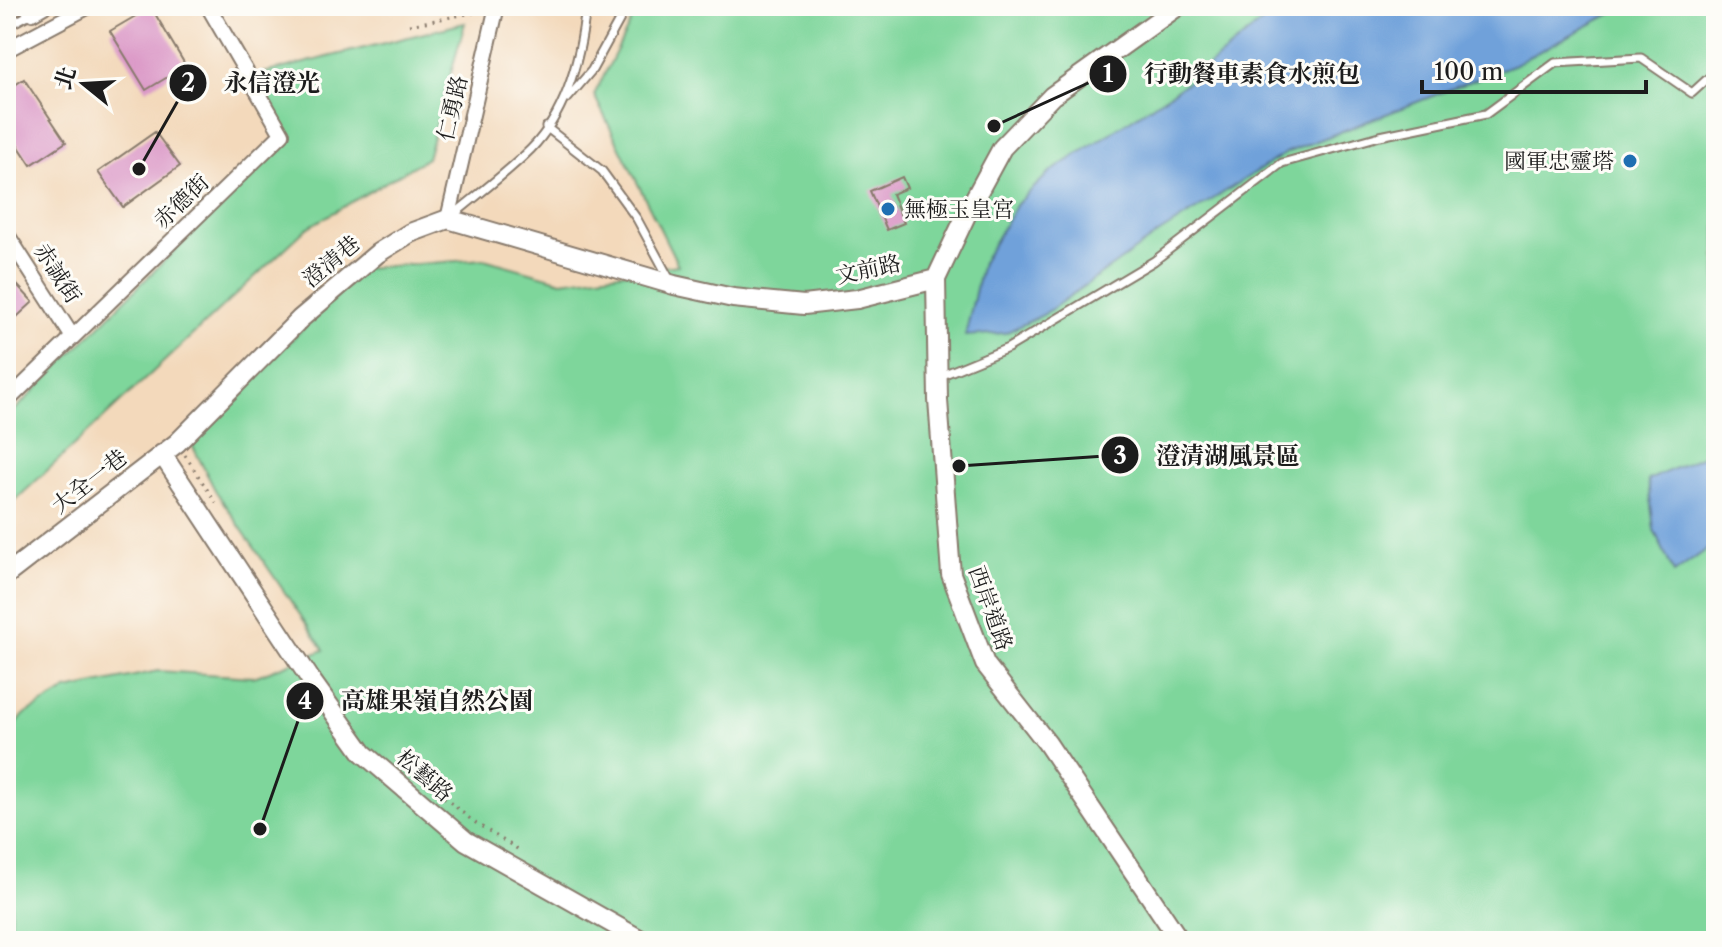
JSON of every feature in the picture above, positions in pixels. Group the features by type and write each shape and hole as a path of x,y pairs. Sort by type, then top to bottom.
{"street":[{"path":"6,50 89,6"},
{"name":"赤德街","path":"6,402 282,134 208,6"},
{"name":"仁勇路","path":"448,219 497,6"},
{"name":"文前路","path":"448,219 674,285 733,298 804,305 857,299 936,279 1002,148 1052,96 1178,6"},
{"path":"34,8 46,30"},
{"name":"澄清巷","path":"170,448 300,319 378,253 410,233 448,219"},
{"name":"赤誠街","path":"6,233 72,336"},
{"name":"西岸道路","path":"936,279 938,377 951,574 985,664 1047,743 1180,941"},
{"name":"大全一巷","path":"6,575 170,448"},
{"name":"松藝路","path":"170,448 313,683 363,753 466,841 645,934"}],"lane":[{"name":"澄清巷","path":"564,102 582,41 586,6"},
{"name":"澄清巷","path":"448,219 533,147 564,102 592,70 627,6"},
{"path":"6,27 34,8"},
{"path":"938,377 1008,348 1154,261 1282,163 1380,136 1486,114 1555,63 1641,58 1692,93 1716,71"},
{"path":"546,127 602,171 637,219 674,285"}],"path":[{"path":"409,25 478,12"},
{"path":"170,448 221,511"},
{"path":"413,773 474,822 527,855"},
{"path":"645,934 674,941"}],"green space":[{"path":"639,6 1716,6 1716,941 10,941 11,905 6,894 6,738 24,715 67,690 158,671 254,677 324,650 215,490 190,441 363,268 484,259 562,281 678,265 594,95"},
{"path":"465,23 427,158 307,228 6,509 6,419 288,137 252,76"}],"water":[{"path":"1282,6 1626,6 1515,64 1286,153 1158,234 1043,315 1005,333 965,336 982,263 1017,204 1049,173 1188,82"},
{"path":"1716,450 1716,543 1674,573 1654,530 1648,480"}],"building":[{"path":"151,7 186,66 146,90 110,31"},
{"path":"24,79 66,142 31,165 6,127 6,91"},
{"path":"155,132 180,166 123,207 98,172"},
{"name":"無極玉皇宮","path":"902,177 907,188 892,194 904,223 887,230 870,191"},
{"path":"6,273 33,302 6,327"}],"place":[{"name":"行動餐車素食水煎包","path":"994,126"},
{"name":"國軍忠靈塔","path":"1630,161"},
{"name":"永信澄光","path":"139,169"},
{"name":"無極玉皇宮","path":"888,209"},
{"name":"澄清湖風景區","path":"959,466"},
{"name":"高雄果嶺自然公園","path":"260,829"}]}
